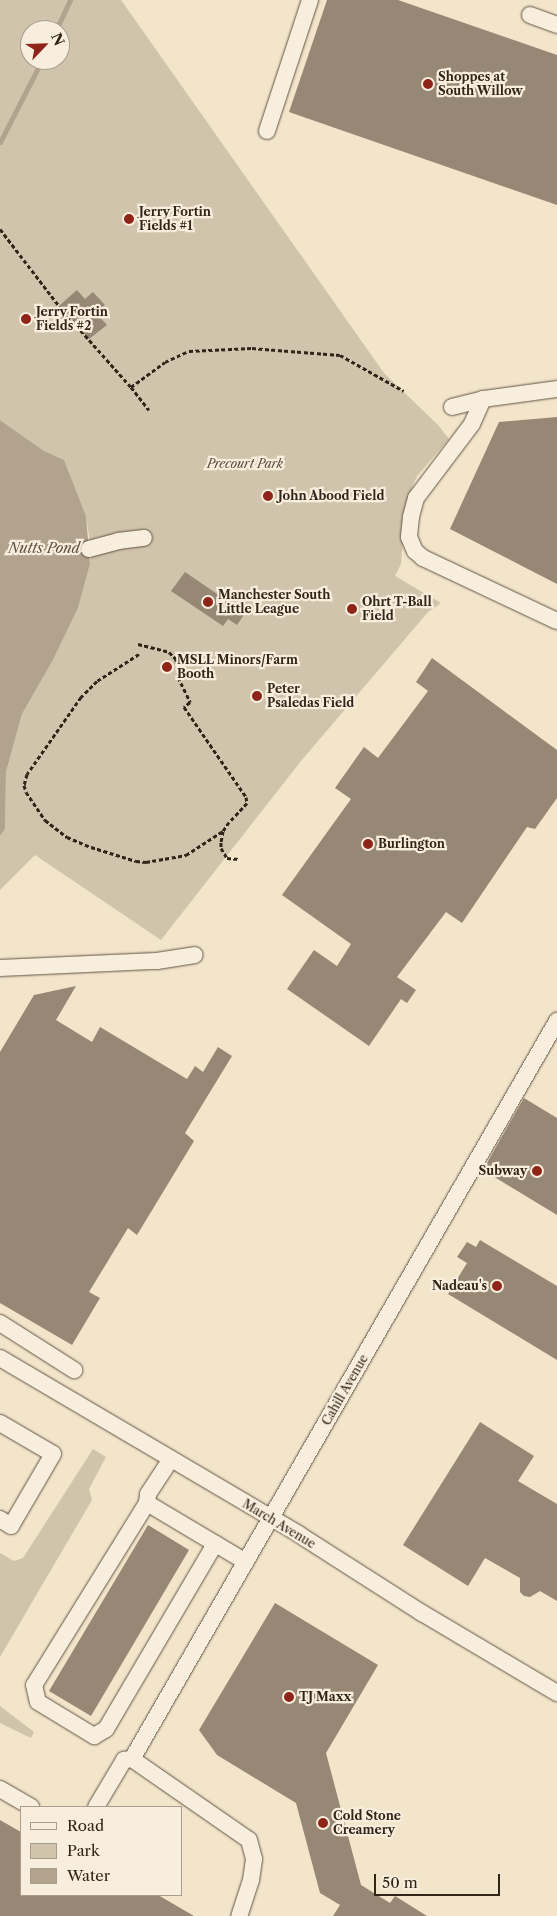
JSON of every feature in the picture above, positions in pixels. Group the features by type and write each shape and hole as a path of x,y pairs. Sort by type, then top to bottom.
{"street":[{"path":"267,131 310,0"},
{"path":"530,15 557,25"},
{"path":"452,407 483,399 557,390"},
{"path":"483,399 472,424 416,498 411,516 409,537 415,551 423,558 557,621"},
{"path":"89,549 118,541 144,538"},
{"path":"0,968 157,961 195,954"},
{"name":"Cahill Avenue","path":"97,1806 124,1760 132,1758 557,1020"},
{"path":"0,1323 74,1370"},
{"name":"March Avenue","path":"0,1358 271,1519 557,1693"},
{"path":"0,1423 53,1454 11,1526 0,1520"},
{"path":"171,1459 148,1494 147,1503 34,1685 38,1702 94,1736 106,1729 215,1544"},
{"path":"147,1503 246,1562"},
{"path":"132,1758 249,1840 254,1859 252,1873 239,1916"},
{"path":"0,1790 29,1806"}],"path":[{"path":"0,229 59,306 131,386 149,410"},
{"path":"131,386 165,362 189,351 252,348 340,355 404,391"},
{"path":"138,644 169,652 176,659 178,678 190,702 184,707 246,797 247,803 237,812 224,831 186,856 146,862 91,847 67,837 45,820 26,792 24,785 27,774 82,697 97,681 139,654"},
{"path":"224,831 221,848 224,855 227,858 239,859"}],"green space":[{"name":"Precourt Park","path":"0,0 121,0 384,373 438,425 449,439 417,476 412,487 404,529 401,564 395,576 441,603 428,612 301,761 161,940 35,855 0,890 0,836 5,829 6,772 22,714 53,660 78,608 90,564 91,549 86,516 64,461 44,451 0,420"},
{"path":"93,1449 106,1457 89,1489 92,1500 0,1657 0,1553 14,1561 23,1558"},
{"path":"0,1706 34,1732 31,1738 0,1723"}],"water":[{"name":"Nutts Pond","path":"0,420 44,451 64,460 86,516 90,564 78,608 53,660 22,714 6,772 5,829 0,836"}],"building":[{"name":"Shoppes at South Willow","path":"327,0 398,0 557,55 557,205 289,112"},
{"path":"77,290 85,299 93,292 105,305 96,313 107,325 89,339 60,305"},
{"path":"557,417 557,584 450,529 499,422"},
{"name":"Manchester South Little League","path":"185,572 245,613 237,625 228,619 223,626 171,591"},
{"path":"432,658 557,750 557,798 535,829 527,827 462,923 446,912 397,977 416,990 407,1003 401,999 369,1046 287,989 314,950 337,966 351,944 282,895 351,799 335,788 364,747 378,758 428,691 416,682"},
{"path":"76,986 56,1020 92,1042 100,1027 187,1079 195,1066 203,1072 218,1047 232,1056 185,1133 194,1141 137,1235 128,1228 89,1292 100,1298 72,1345 0,1303 0,1052 34,995"},
{"path":"524,1098 557,1118 557,1215 483,1170"},
{"path":"480,1240 557,1286 557,1360 448,1294 467,1263 457,1257 467,1242 476,1247"},
{"path":"480,1422 534,1456 518,1481 557,1504 557,1601 540,1591 530,1597 524,1596 520,1592 520,1578 485,1558 468,1586 403,1545"},
{"path":"148,1525 189,1550 91,1716 49,1691"},
{"name":"TJ Maxx","path":"275,1603 378,1665 326,1753 361,1885 390,1903 395,1896 427,1916 333,1916 340,1905 320,1893 296,1803 217,1755 199,1730"},
{"path":"0,1820 20,1831 20,1896 160,1896 194,1916 0,1916"}],"waterway":[{"path":"61,20 70,0"},
{"path":"0,142 37,70"}],"place":[{"name":"Shoppes at South Willow","path":"428,84"},
{"name":"Jerry Fortin Fields #1","path":"129,219"},
{"name":"Jerry Fortin Fields #2","path":"26,319"},
{"name":"John Abood Field","path":"268,496"},
{"name":"Manchester South Little League","path":"208,602"},
{"name":"Ohrt T-Ball Field","path":"352,609"},
{"name":"MSLL Minors/Farm Booth","path":"167,667"},
{"name":"Peter Psaledas Field","path":"257,696"},
{"name":"Burlington","path":"368,844"},
{"name":"Subway","path":"537,1171"},
{"name":"Nadeau's","path":"497,1286"},
{"name":"TJ Maxx","path":"289,1697"},
{"name":"Cold Stone Creamery","path":"323,1823"}]}
